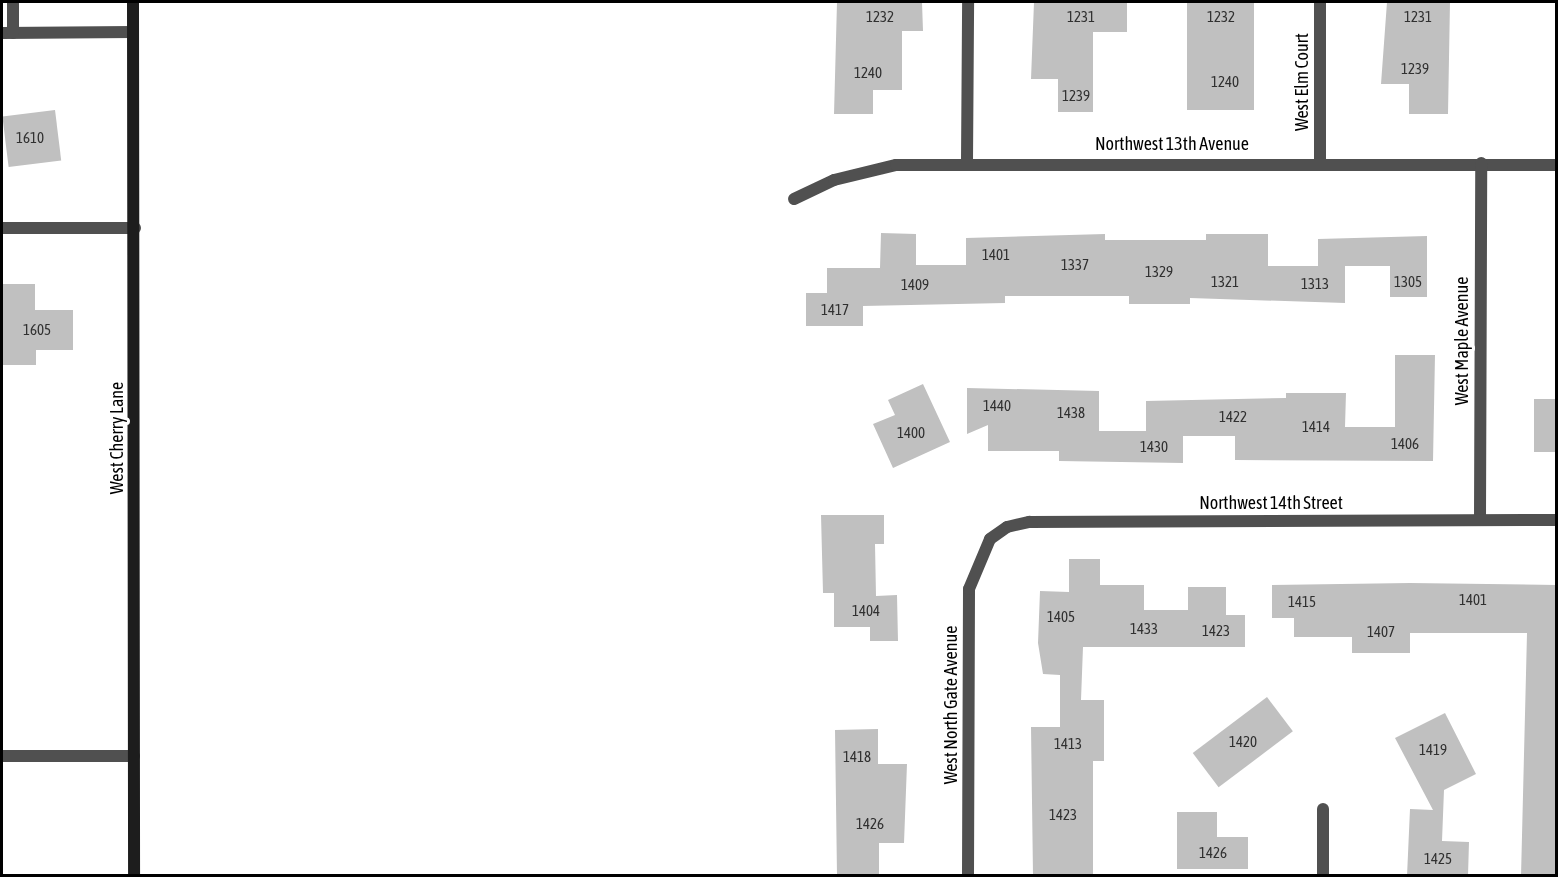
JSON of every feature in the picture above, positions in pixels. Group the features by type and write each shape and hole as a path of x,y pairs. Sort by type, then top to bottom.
{"main road":[{"name":"West Cherry Lane","path":"133,2 134,876"}],"street":[{"path":"13,2 7,33 133,32"},
{"path":"967,162 968,2"},
{"name":"West Elm Court","path":"1320,2 1320,163"},
{"name":"Northwest 13th Avenue","path":"794,199 834,180 896,165 967,162 1557,165"},
{"name":"West Maple Avenue","path":"1480,520 1481,163"},
{"path":"2,228 135,228"},
{"name":"Northwest 14th Street","path":"990,539 1029,522 1557,520"},
{"name":"West North Gate Avenue","path":"968,876 969,589 990,539"},
{"path":"2,756 134,756"},
{"path":"1323,809 1323,876"}],"building":[{"path":"837,2 922,2 923,31 902,31 902,90 873,90 873,114 834,114"},
{"path":"1034,2 1127,2 1127,32 1093,32 1093,112 1058,112 1058,79 1031,79"},
{"path":"1187,2 1254,2 1254,110 1187,110"},
{"path":"1387,2 1450,2 1448,114 1409,114 1409,84 1381,84"},
{"path":"55,110 61,161 9,167 2,116"},
{"path":"881,233 916,234 916,265 966,265 966,238 1105,234 1105,240 1206,240 1206,234 1268,234 1268,266 1318,266 1318,239 1427,236 1427,297 1390,297 1390,266 1345,266 1345,303 1190,298 1190,304 1129,304 1129,296 1005,296 1005,303 863,306 863,326 806,326 806,293 827,293 827,268 880,268"},
{"path":"2,284 35,284 35,310 73,310 73,350 36,350 36,365 2,365"},
{"path":"1395,355 1435,355 1433,461 1235,460 1235,436 1183,436 1183,463 1059,461 1059,451 988,451 988,425 967,434 967,388 1099,391 1099,431 1146,431 1146,401 1286,398 1286,393 1346,393 1345,427 1395,427"},
{"path":"923,384 950,442 893,468 873,424 895,415 888,400"},
{"path":"1534,399 1556,399 1556,452 1534,452"},
{"path":"821,515 884,515 884,544 875,544 876,596 897,595 898,641 870,641 870,627 834,627 834,593 823,593"},
{"path":"1069,559 1100,559 1100,585 1144,585 1144,610 1188,610 1188,587 1226,587 1226,615 1245,615 1245,647 1083,647 1081,700 1104,700 1104,761 1093,761 1093,876 1033,876 1031,727 1060,727 1060,675 1043,674 1038,643 1040,591 1069,592"},
{"path":"1410,583 1557,585 1557,876 1521,876 1527,633 1410,633 1410,653 1352,653 1352,637 1294,637 1294,618 1272,618 1272,585"},
{"path":"1267,697 1293,731 1219,787 1193,753"},
{"path":"1445,713 1476,774 1444,790 1442,841 1469,842 1468,876 1407,876 1410,809 1433,810 1395,738"},
{"path":"878,729 878,764 907,764 904,843 879,843 879,876 837,876 835,730"},
{"path":"1177,812 1217,812 1217,837 1248,837 1248,869 1177,869"}]}
